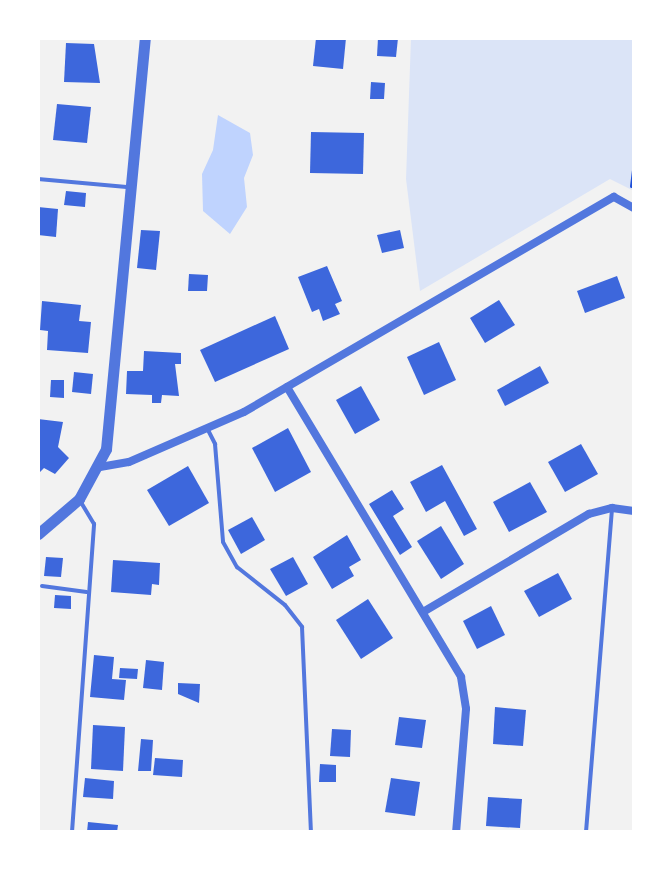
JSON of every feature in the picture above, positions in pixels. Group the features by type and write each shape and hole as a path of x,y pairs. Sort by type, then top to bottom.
{"street":[{"path":"38,534 79,499 100,467 110,424 145,38"},
{"path":"100,467 129,462 208,428 287,387 614,197 634,208"},
{"path":"287,387 423,612 465,690 456,832"},
{"path":"423,612 574,522 612,508 634,511"}],"lane":[{"path":"38,179 131,187"},
{"path":"208,428 215,444 223,542 237,567 285,605 302,627 311,832"},
{"path":"72,832 94,524 79,499"},
{"path":"586,832 612,508"},
{"path":"42,586 87,592"}],"path":[{"path":"631,186 634,163"}],"shaded area":[{"path":"411,38 634,38 634,191 610,179 420,291 406,179"}],"water":[{"path":"218,115 250,133 253,155 244,178 247,207 230,234 203,211 202,174 213,150"}],"building":[{"path":"316,38 346,38 343,69 313,66"},
{"path":"378,38 398,38 396,57 377,56"},
{"path":"66,43 94,44 100,83 64,82"},
{"path":"371,82 385,83 384,99 370,99"},
{"path":"57,104 91,107 87,143 53,140"},
{"path":"311,132 364,133 363,174 310,173"},
{"path":"66,191 86,193 85,207 64,205"},
{"path":"38,207 58,209 56,237 38,235"},
{"path":"141,230 160,231 156,270 137,268"},
{"path":"400,230 404,248 382,253 377,235"},
{"path":"327,266 342,301 335,304 340,314 323,321 319,309 312,312 298,277"},
{"path":"189,274 208,275 207,291 188,291"},
{"path":"617,276 625,298 585,313 577,291"},
{"path":"499,300 515,325 485,343 470,318"},
{"path":"42,301 81,305 79,321 91,322 88,353 47,350 48,331 40,330"},
{"path":"275,316 289,349 215,382 200,350"},
{"path":"439,342 456,380 424,395 407,357"},
{"path":"144,351 181,353 181,364 175,364 179,396 162,395 161,403 152,403 152,395 126,394 127,371 143,371"},
{"path":"540,366 549,383 505,406 497,390"},
{"path":"74,372 93,374 91,394 72,392"},
{"path":"51,380 64,380 64,398 50,397"},
{"path":"361,386 380,420 355,434 336,400"},
{"path":"38,419 63,422 58,447 69,458 55,474 44,468 38,474"},
{"path":"288,428 311,472 275,492 252,448"},
{"path":"581,444 598,474 565,492 548,462"},
{"path":"442,465 477,529 464,536 445,501 426,512 410,482"},
{"path":"188,466 209,503 169,526 147,490"},
{"path":"530,482 547,512 509,532 493,502"},
{"path":"392,490 404,509 393,516 412,547 400,555 369,504"},
{"path":"252,517 265,540 241,554 228,530"},
{"path":"441,526 464,564 441,579 417,541"},
{"path":"347,535 361,560 349,567 354,576 332,589 313,557"},
{"path":"46,557 63,558 61,577 44,576"},
{"path":"293,557 308,584 286,596 270,569"},
{"path":"113,560 160,563 159,585 152,584 151,595 111,592"},
{"path":"558,573 572,599 539,617 524,591"},
{"path":"55,595 71,596 71,609 54,608"},
{"path":"368,599 393,638 361,659 336,620"},
{"path":"491,606 505,635 477,649 463,621"},
{"path":"94,655 114,657 112,679 126,680 124,700 90,697"},
{"path":"146,660 164,662 162,690 143,688"},
{"path":"120,668 138,669 137,679 119,678"},
{"path":"178,683 200,684 199,703 178,694"},
{"path":"495,707 526,710 523,746 493,744"},
{"path":"399,717 426,720 422,748 395,745"},
{"path":"93,725 125,727 123,771 91,769"},
{"path":"332,729 351,730 350,757 330,756"},
{"path":"141,739 153,740 151,771 138,771"},
{"path":"155,758 183,760 182,777 153,775"},
{"path":"320,764 336,765 336,782 319,782"},
{"path":"85,778 114,781 113,799 83,797"},
{"path":"391,778 420,782 415,816 385,812"},
{"path":"488,797 522,799 520,828 486,826"},
{"path":"88,822 118,825 117,832 87,832"}]}
